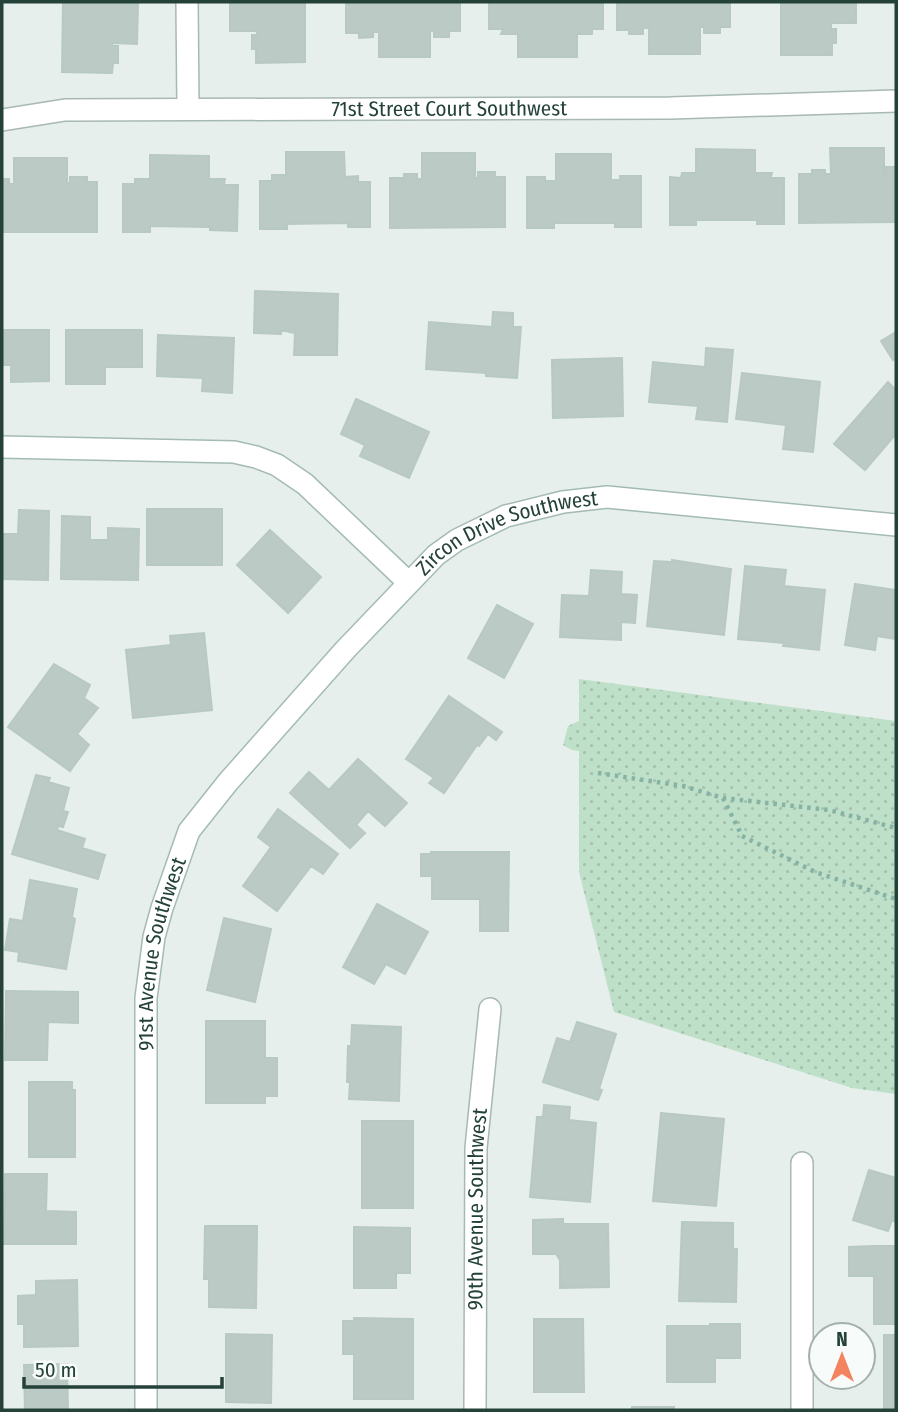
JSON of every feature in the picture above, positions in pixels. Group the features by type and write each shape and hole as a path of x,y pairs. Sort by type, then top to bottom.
{"street":[{"path":"187,2 188,108"},
{"name":"71st Street Court Southwest","path":"2,120 65,110 656,108 896,101"},
{"name":"Zircon Drive Southwest","path":"2,447 234,452 256,457 277,465 305,484 408,582 436,555 466,535 506,516 563,502 607,497 896,525"},
{"name":"91st Avenue Southwest","path":"146,1410 146,998 151,957 162,908 189,831 228,782 408,582"},
{"name":"90th Avenue Southwest","path":"475,1410 476,1148 490,1009"},
{"path":"802,1410 803,1163"}],"path":[{"path":"598,773 683,786 723,798 829,810 896,828"},
{"path":"723,798 742,836 815,872 896,899"}],"green space":[{"path":"579,679 896,721 896,1094 852,1088 614,1012 579,872 579,751 563,745 568,726 579,721"}],"building":[{"path":"63,2 138,2 137,44 112,43 112,46 118,46 118,63 113,63 112,73 62,72"},
{"path":"230,2 305,2 305,62 256,63 252,35 257,35 257,31 230,31"},
{"path":"346,2 460,2 460,31 449,31 449,37 434,37 434,31 430,31 430,57 379,57 379,32 373,32 373,37 359,38 359,33 346,33"},
{"path":"489,2 603,2 603,29 592,29 592,34 577,34 577,57 518,57 518,34 501,34 503,29 489,29"},
{"path":"617,2 730,2 730,27 720,27 720,33 704,33 704,27 700,27 700,54 649,54 649,28 643,28 643,34 629,34 629,30 617,30"},
{"path":"781,2 856,2 856,23 831,23 831,29 836,29 836,43 832,43 832,55 781,55"},
{"path":"830,148 884,148 884,174 886,167 896,167 896,222 799,223 799,174 825,170 825,174 831,174"},
{"path":"696,149 755,150 755,173 772,173 770,178 784,178 784,224 757,224 757,220 696,220 696,225 670,225 670,177 681,178 682,173 696,173"},
{"path":"286,152 344,152 345,177 358,176 358,182 370,182 370,227 348,227 348,223 287,224 287,229 260,229 260,181 272,181 272,175 286,175"},
{"path":"422,153 475,153 475,178 478,178 478,172 495,172 495,177 505,177 505,227 390,228 390,178 417,174 417,179 422,179"},
{"path":"556,154 611,154 611,180 620,180 620,176 641,176 641,227 615,227 615,223 554,223 554,228 527,228 527,177 545,177 545,181 556,181"},
{"path":"150,155 209,156 209,179 225,179 224,185 238,185 237,231 210,230 210,227 150,226 150,232 123,232 123,184 135,184 135,179 150,179"},
{"path":"14,158 67,158 67,183 70,183 70,177 87,177 87,182 97,182 97,232 2,232 2,179 9,179 9,184 14,184"},
{"path":"255,291 338,294 337,355 294,355 295,333 254,333"},
{"path":"493,312 513,313 513,327 521,327 517,378 426,369 429,322 492,327"},
{"path":"2,330 49,330 49,381 11,382 11,365 2,365"},
{"path":"66,330 142,330 142,367 105,367 105,384 66,384"},
{"path":"896,332 896,358 893,360 881,341"},
{"path":"158,335 234,338 232,393 202,391 203,378 157,376"},
{"path":"706,348 733,350 727,422 696,419 698,406 649,402 653,362 705,367"},
{"path":"622,358 623,416 553,418 552,360"},
{"path":"742,373 820,382 813,452 783,449 786,425 736,419"},
{"path":"888,382 896,390 896,434 865,470 834,444"},
{"path":"356,399 429,432 409,478 360,456 365,445 341,434"},
{"path":"147,509 222,509 222,565 147,565"},
{"path":"19,510 49,511 48,580 2,579 2,534 18,534"},
{"path":"62,516 90,517 90,540 108,540 108,528 139,529 138,580 61,579"},
{"path":"270,530 321,577 288,613 237,565"},
{"path":"672,560 731,569 724,635 647,626 654,561"},
{"path":"745,566 786,570 784,586 825,590 819,650 783,646 784,643 738,639"},
{"path":"591,570 622,572 621,594 637,595 635,623 621,622 621,640 560,637 562,595 589,596"},
{"path":"855,584 896,590 896,639 877,636 875,650 845,645"},
{"path":"497,605 533,624 504,678 468,658"},
{"path":"204,633 212,710 133,718 126,650 171,645 170,636"},
{"path":"54,664 90,685 84,698 98,708 77,734 89,745 70,771 8,727"},
{"path":"449,696 502,732 496,740 488,734 479,746 477,745 444,793 429,783 434,778 406,759"},
{"path":"358,759 407,803 385,826 368,811 356,825 365,833 350,848 290,793 309,772 329,790"},
{"path":"36,775 50,778 48,782 69,788 63,811 68,812 63,827 58,826 57,830 85,839 82,848 105,855 98,879 12,854"},
{"path":"278,809 338,854 323,874 311,866 277,911 243,886 271,847 258,837"},
{"path":"509,852 508,931 480,931 480,899 432,899 432,876 421,876 421,854"},
{"path":"30,880 77,889 72,917 75,919 66,969 18,961 19,952 5,950 10,919 23,921"},
{"path":"377,904 428,932 405,974 386,964 374,984 343,967"},
{"path":"224,918 271,929 255,1002 207,990"},
{"path":"6,991 78,992 78,1023 48,1022 47,1060 5,1060"},
{"path":"206,1021 265,1021 265,1058 277,1058 277,1096 265,1096 265,1103 206,1103"},
{"path":"577,1022 616,1034 598,1100 543,1082 557,1038 570,1042"},
{"path":"352,1025 401,1027 399,1101 349,1099 348,1046 351,1046"},
{"path":"29,1082 72,1082 72,1090 75,1090 75,1157 29,1157"},
{"path":"544,1105 570,1107 569,1120 596,1123 590,1202 530,1197 537,1117 543,1117"},
{"path":"661,1113 724,1119 716,1206 653,1201"},
{"path":"362,1121 413,1121 413,1208 362,1208"},
{"path":"869,1170 896,1178 896,1222 892,1220 888,1231 853,1220"},
{"path":"5,1174 47,1174 46,1211 76,1212 76,1244 4,1244"},
{"path":"563,1219 563,1224 608,1224 609,1287 560,1288 560,1260 556,1254 533,1254 533,1220"},
{"path":"682,1222 733,1223 733,1249 737,1249 736,1302 679,1301"},
{"path":"205,1226 257,1226 256,1308 209,1307 209,1279 204,1279"},
{"path":"354,1227 410,1228 410,1273 396,1273 396,1288 354,1288"},
{"path":"896,1246 896,1324 877,1324 877,1321 874,1321 874,1276 849,1276 849,1247"},
{"path":"77,1280 78,1346 24,1347 24,1324 18,1324 18,1296 36,1295 36,1281"},
{"path":"354,1318 413,1319 413,1399 354,1399 354,1354 343,1354 343,1321 354,1321"},
{"path":"534,1319 583,1319 584,1392 534,1392"},
{"path":"740,1324 740,1358 715,1358 715,1382 667,1382 667,1326"},
{"path":"226,1334 272,1335 271,1403 226,1402"},
{"path":"884,1335 896,1335 896,1410 884,1410"},
{"path":"67,1364 68,1410 25,1410 24,1365"},
{"path":"632,1407 674,1407 674,1410 632,1410"}]}
